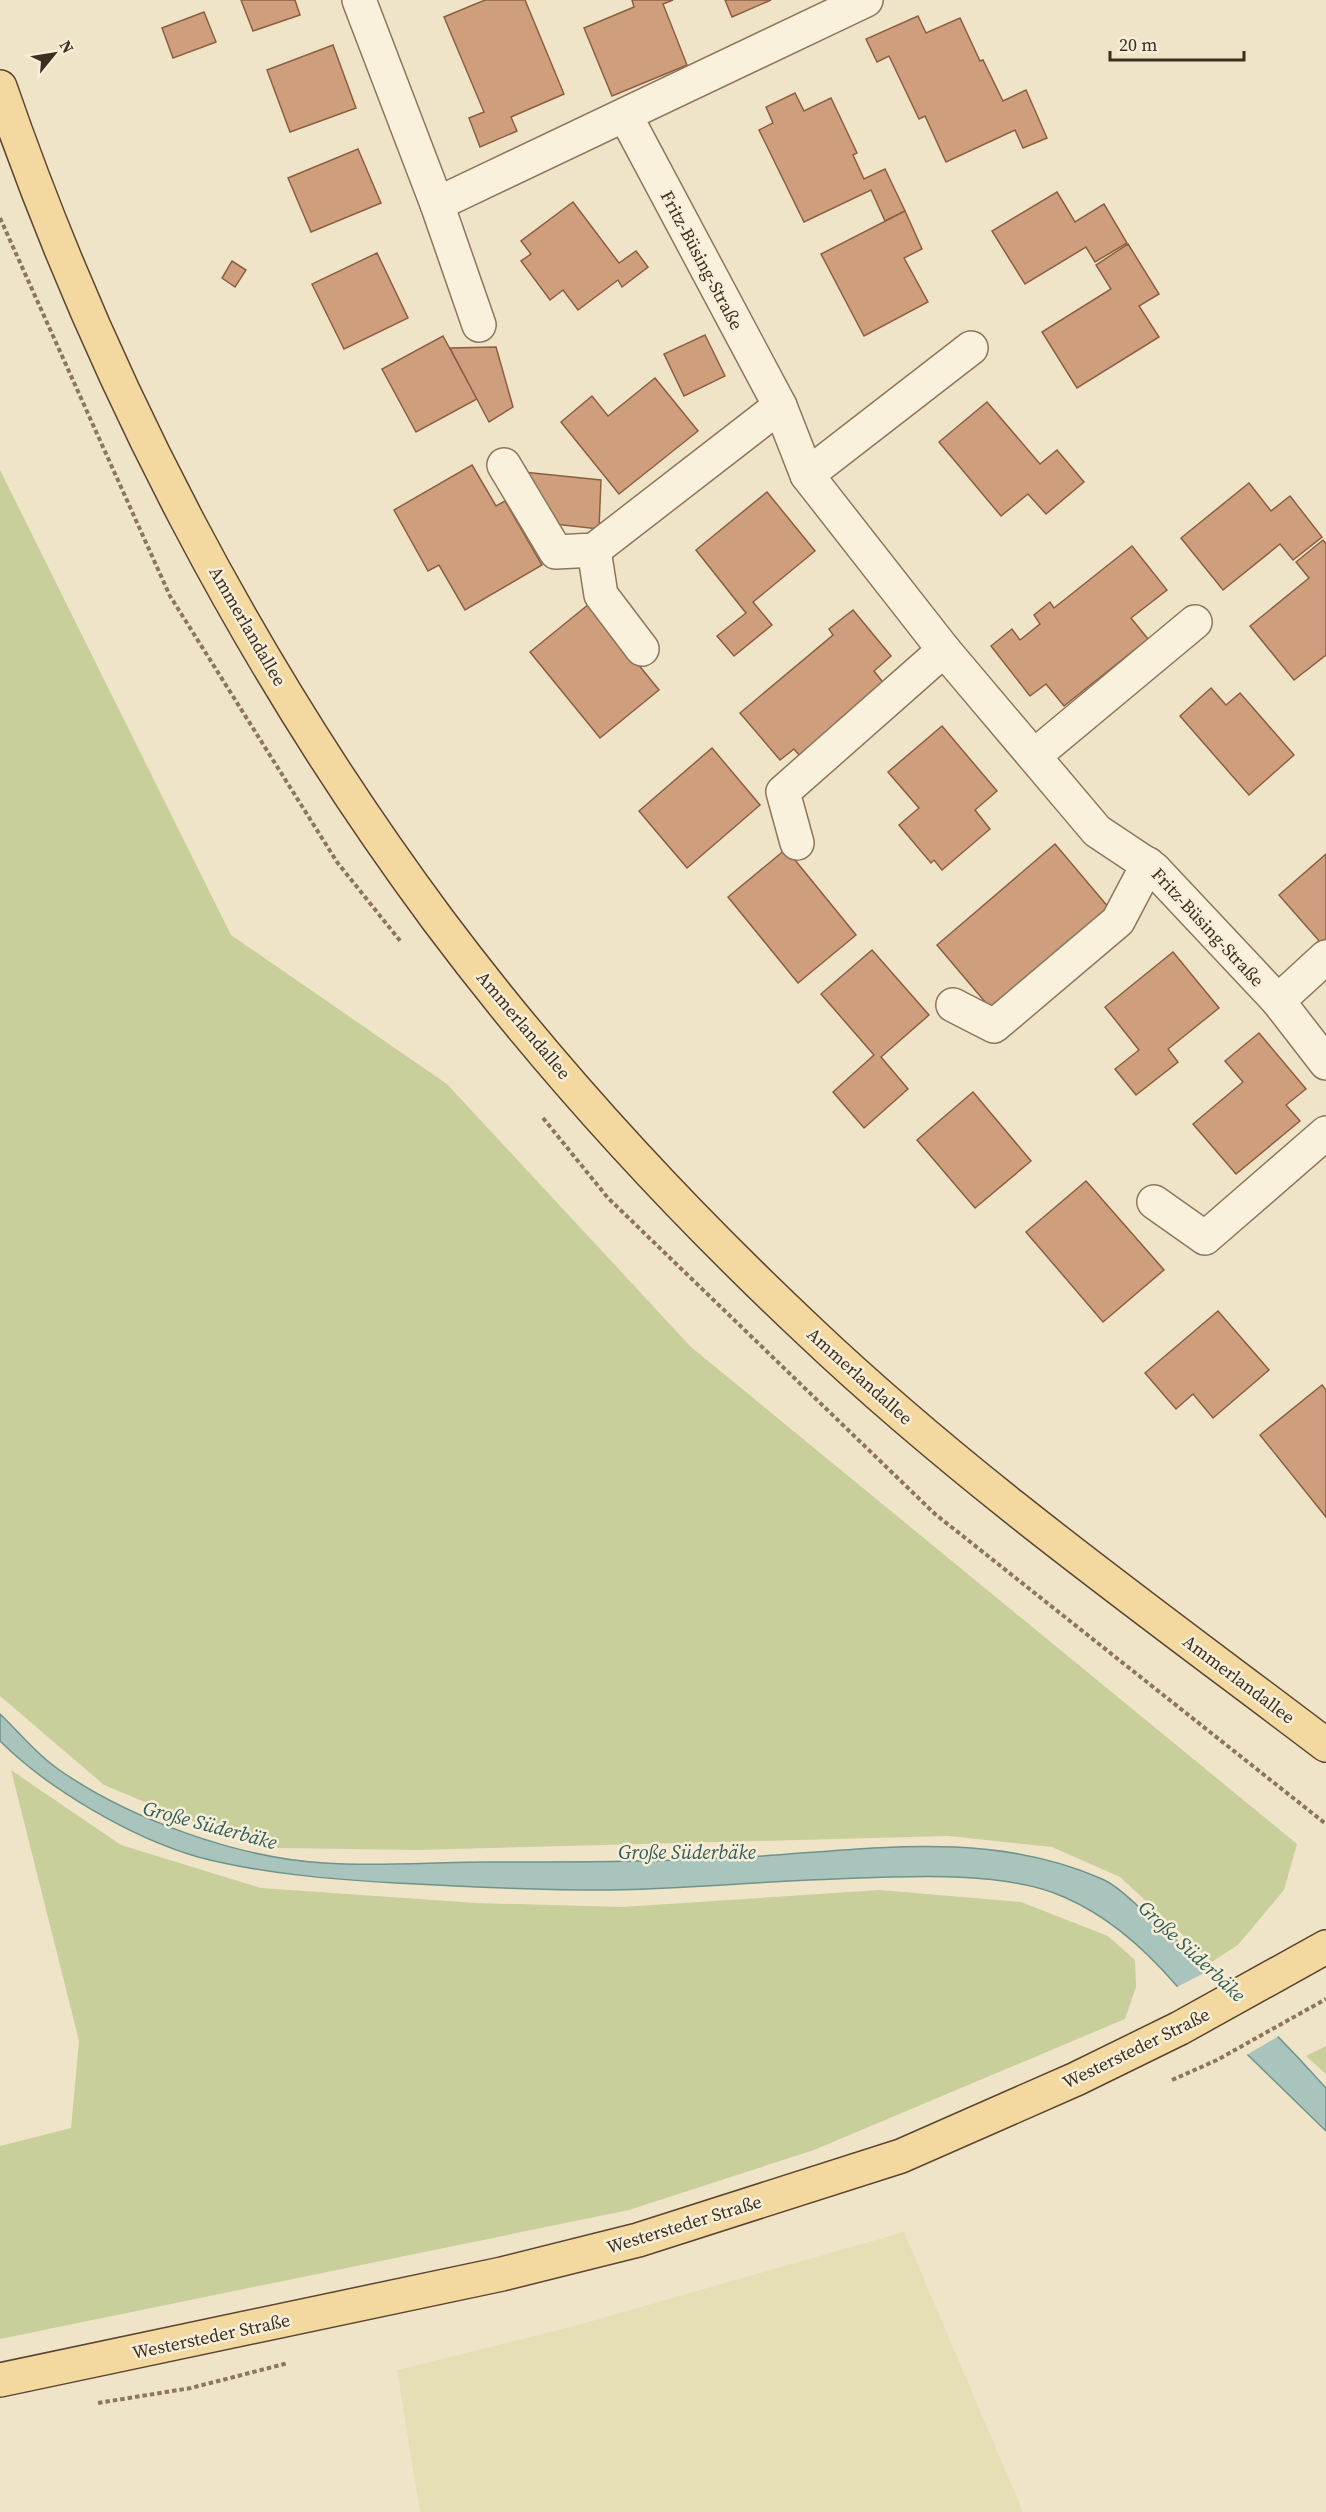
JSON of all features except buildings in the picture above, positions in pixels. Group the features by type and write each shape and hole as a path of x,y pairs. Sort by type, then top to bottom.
{"main road":[{"name":"Ammerlandallee","path":"0,87 28,168 59,244 172,491 266,662 437,919 507,1008 604,1120 705,1229 810,1332 923,1433 1139,1603 1326,1745"},
{"name":"Westersteder Straße","path":"0,2380 479,2279 638,2240 901,2156 1077,2079 1180,2028 1326,1947"}],"street":[{"path":"359,0 437,204 478,325"},
{"path":"437,204 866,0"},
{"name":"Fritz-Büsing-Straße","path":"625,115 780,406 807,475 944,650 1096,831 1148,864 1278,1001 1326,1063"},
{"path":"807,475 971,348"},
{"path":"504,465 556,552 594,550 780,406"},
{"path":"594,550 601,595 642,649"},
{"path":"1034,756 1195,622"},
{"path":"798,843 783,792 944,650"},
{"path":"953,1005 994,1026 1118,921 1148,864"},
{"name":"Fritz-Büsing-Straße","path":"1278,1001 1326,957"},
{"path":"1154,1202 1205,1238 1326,1133"}],"path":[{"path":"1217,2060 1326,1999"}],"shaded area":[{"path":"904,2232 1023,2512 420,2512 397,2370 582,2324"}],"green space":[{"path":"0,470 231,935 447,1084 691,1347 1297,1844 1284,1890 1238,1945 1212,1962 1120,1877 1052,1847 948,1836 417,1850 278,1848 188,1820 104,1785 0,1696"},
{"path":"11,1770 121,1845 261,1888 477,1903 622,1907 880,1890 1021,1902 1108,1936 1135,1960 1136,1987 1125,2019 814,2150 629,2210 0,2339 0,2146 71,2128 79,2041"},
{"path":"1326,2046 1326,2074 1306,2056"}],"water":[{"path":"0,1714 50,1763 117,1804 185,1833 256,1853 291,1860 364,1865 624,1861 728,1858 849,1849 935,1846 1020,1854 1061,1864 1102,1879 1122,1892 1221,1980 1264,2022 1326,2088 1326,2131 1125,1935 1080,1905 1037,1888 1006,1881 973,1878 905,1877 634,1889 530,1889 346,1880 247,1868 198,1857 146,1838 66,1794 0,1741"}],"pier":[{"path":"1214,1968 1282,2034 1245,2056 1175,1988"}],"water label":[{"name":"Große Süderbäke","path":"210,1825"},
{"name":"Große Süderbäke","path":"687,1852"},
{"name":"Große Süderbäke","path":"1192,1951"}]}
